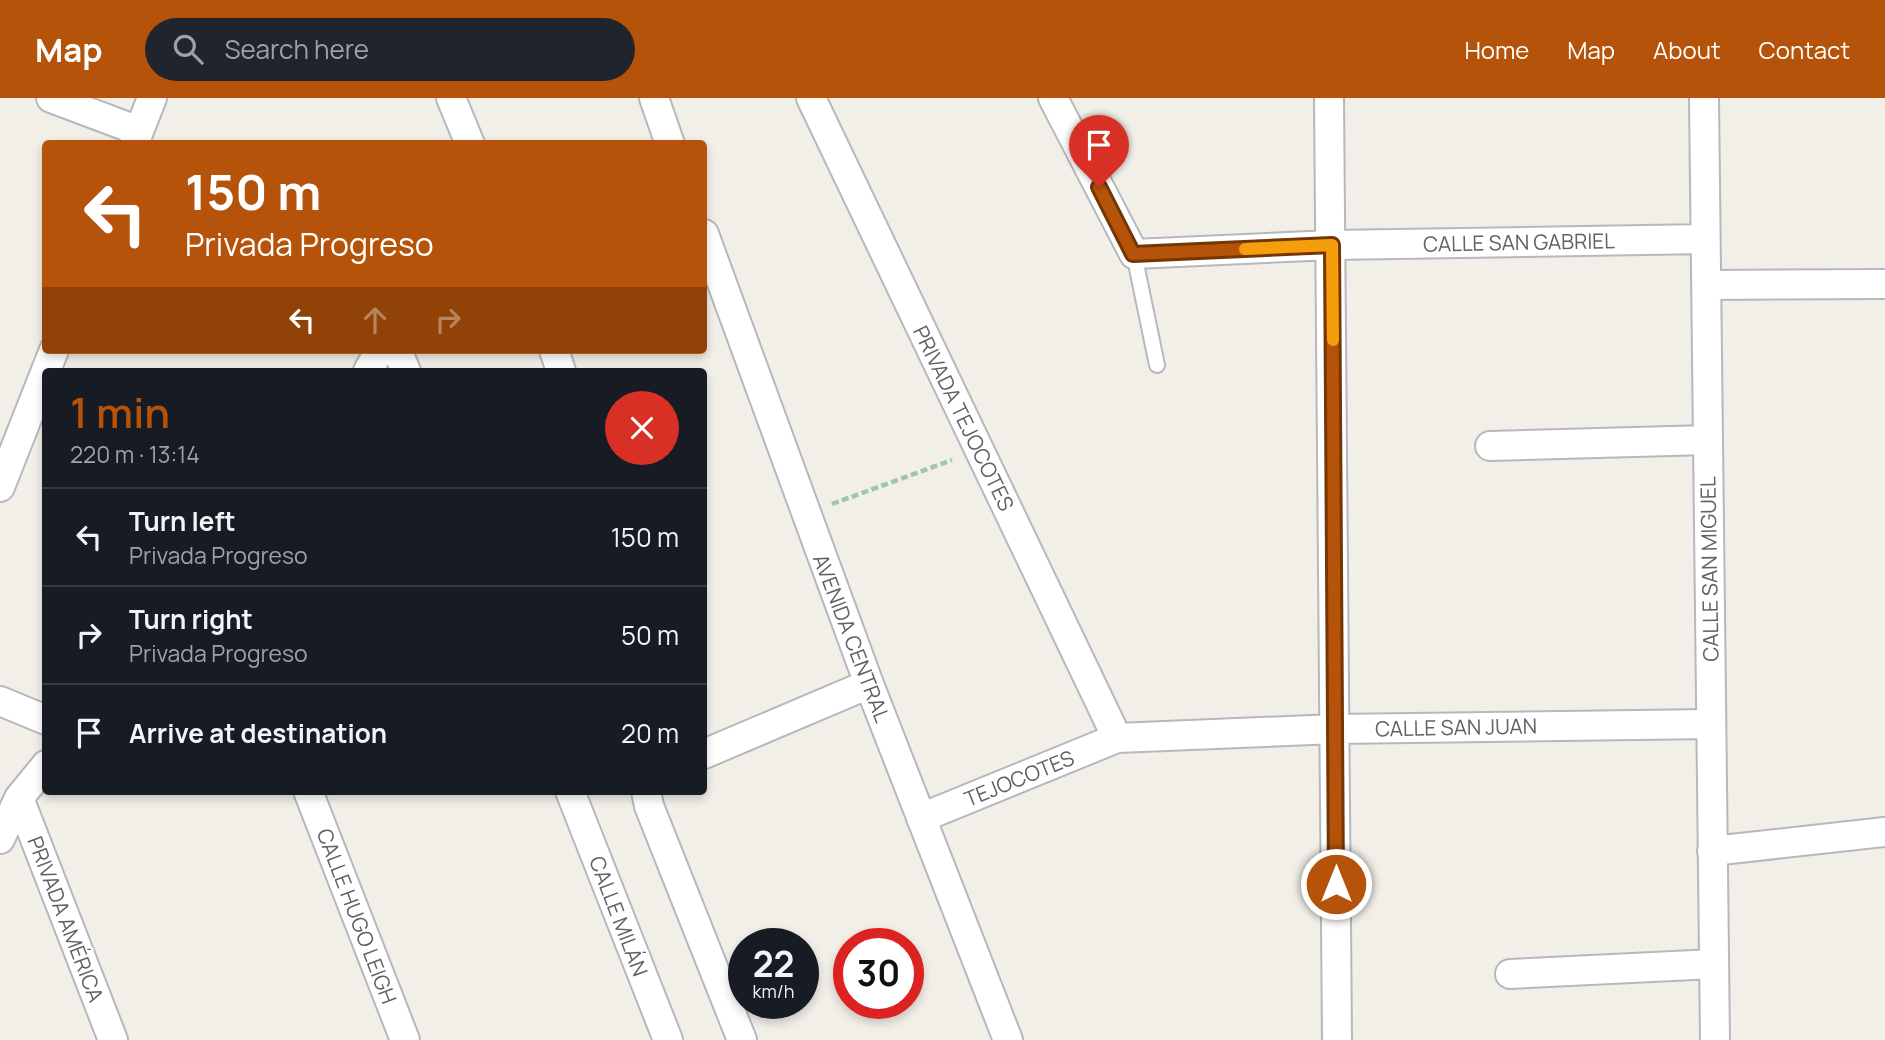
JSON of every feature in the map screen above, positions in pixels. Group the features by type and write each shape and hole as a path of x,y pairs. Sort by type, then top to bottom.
{"street":[{"path":"51,98 137,137 152,98"},
{"path":"654,98 669,140"},
{"name":"PRIVADA TEJOCOTES","path":"811,98 1118,738"},
{"path":"1053,98 1133,254"},
{"path":"1329,98 1337,1040"},
{"name":"CALLE SAN MIGUEL","path":"1704,98 1715,1040"},
{"name":"CALLE SAN GABRIEL","path":"1133,254 1332,245 1705,239"},
{"name":"AVENIDA CENTRAL","path":"707,242 869,684 1008,1040"},
{"path":"1706,285 1885,284"},
{"path":"0,487 42,380"},
{"path":"1490,446 1707,440"},
{"path":"707,753 869,684"},
{"path":"0,701 42,718"},
{"name":"CALLE SAN JUAN","path":"1118,738 1336,729 1711,724"},
{"name":"TEJOCOTES","path":"921,818 1118,738"},
{"path":"0,839 19,798 42,770"},
{"name":"CALLE HUGO LEIGH","path":"310,795 405,1040"},
{"name":"CALLE MILÁN","path":"572,795 668,1040"},
{"path":"647,795 742,1040"},
{"name":"PRIVADA AMÉRICA","path":"19,798 113,1040"},
{"path":"1712,851 1885,832"},
{"path":"1510,974 1714,964"}],"lane":[{"path":"1133,254 1157,365"}],"path":[{"path":"806,514 979,450"}],"slow traffic":[{"path":"1245,249 1332,245 1333,340"}],"route":[{"path":"1099,187 1133,254 1332,245 1336,884"}]}
